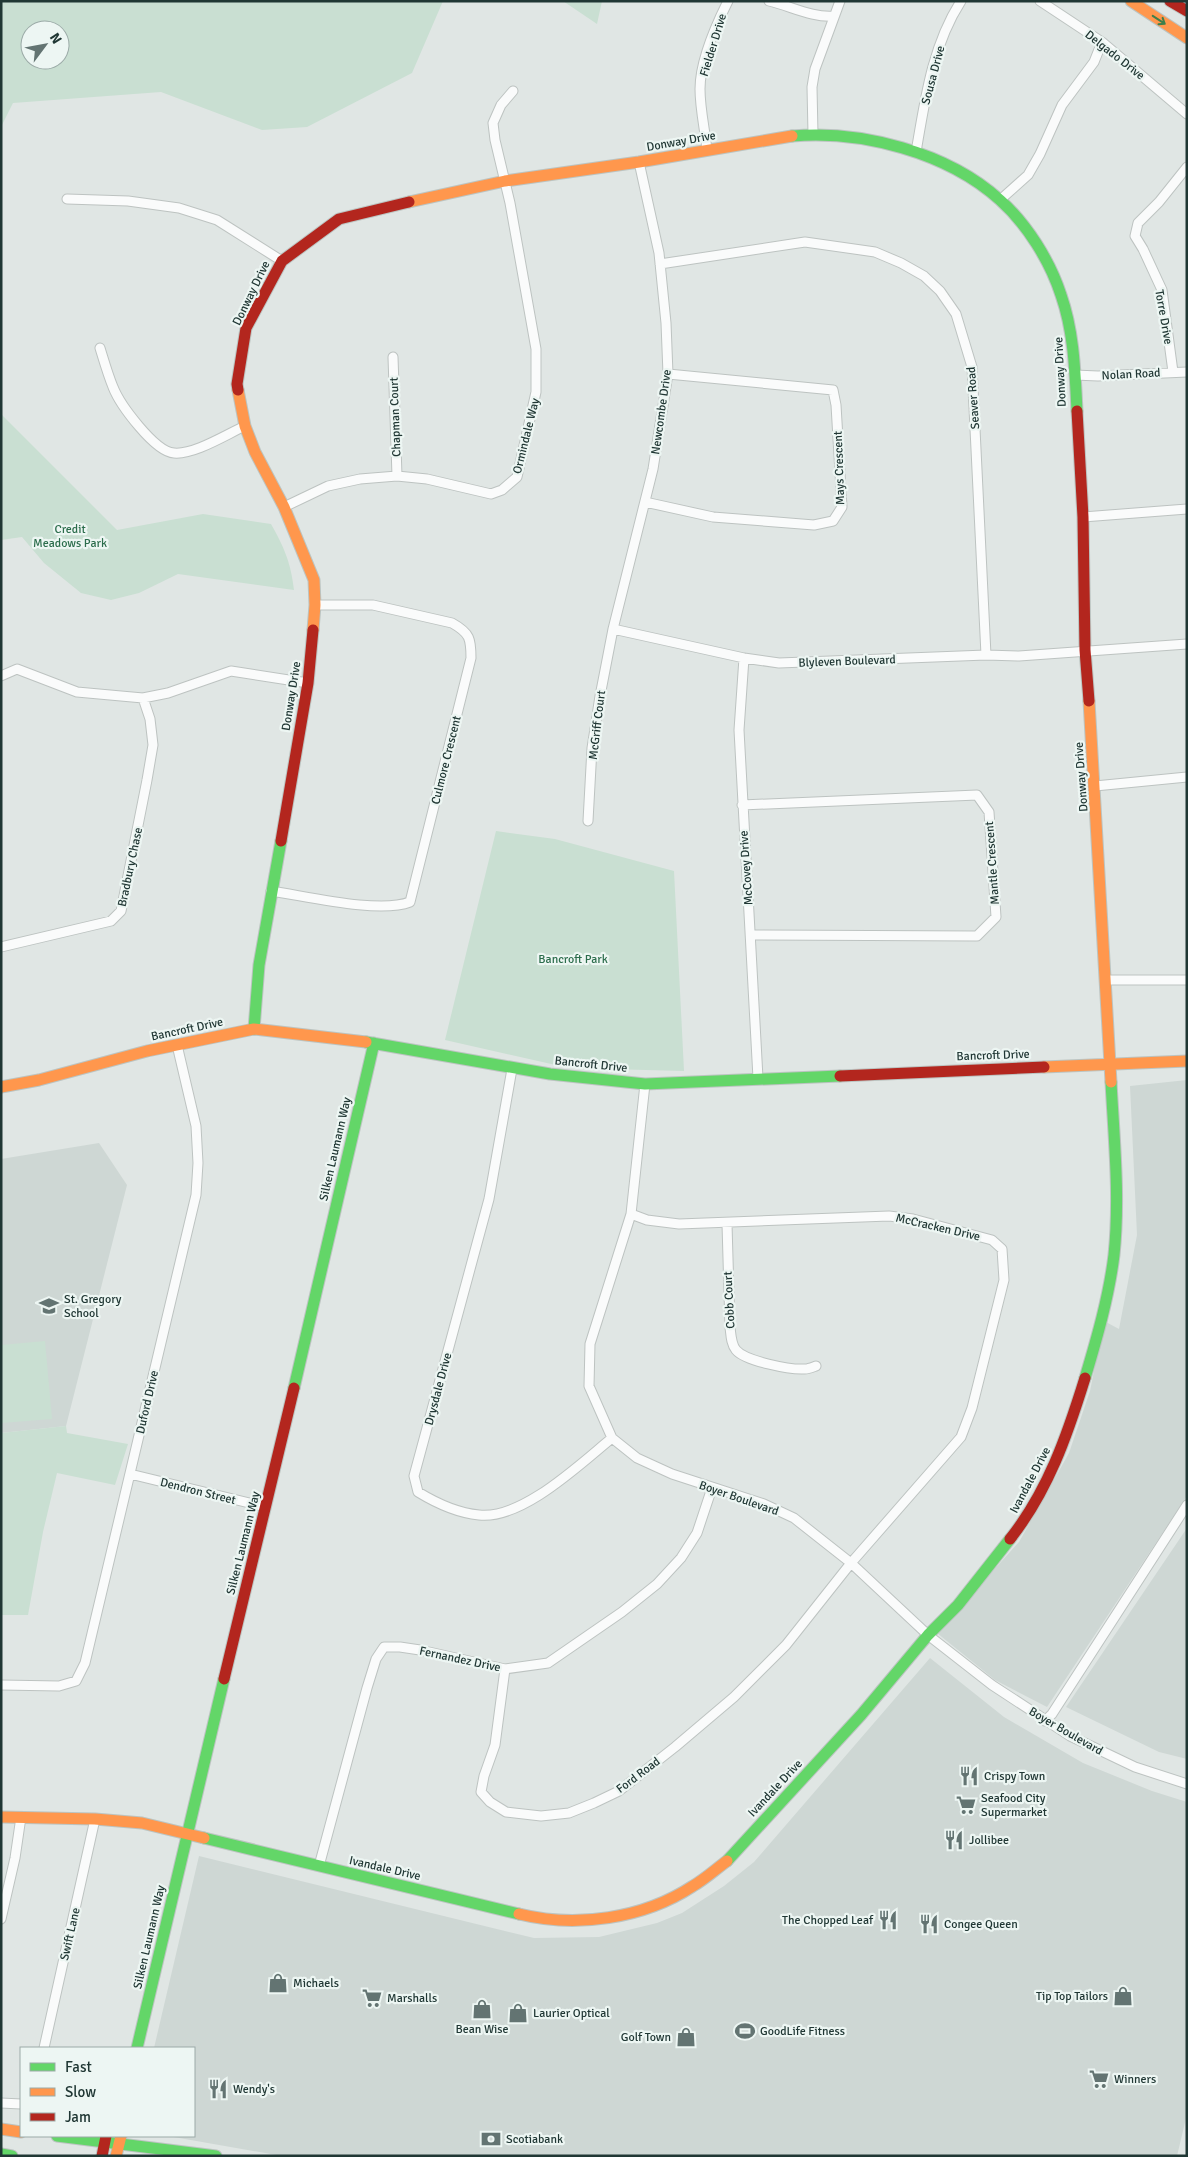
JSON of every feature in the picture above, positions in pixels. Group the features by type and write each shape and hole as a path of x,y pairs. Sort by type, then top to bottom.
{"main road":[{"path":"1131,1 1187,38"},
{"path":"1170,1 1187,11"},
{"name":"Donway Drive","path":"254,1029 259,964 308,683 315,605 314,580 284,507 255,452 245,426 237,384 246,328 282,261 339,219 389,206 505,181 639,162 780,137 813,134 862,138 916,152 960,171 1000,200 1029,233 1061,292 1072,332 1075,375 1083,516 1086,650 1111,1065"},
{"name":"Bancroft Drive","path":"1,1087 39,1080 177,1045 254,1029 374,1043 512,1069 645,1084 1187,1061"},
{"name":"Silken Laumann Way","path":"137,2047 374,1043"},
{"name":"Ivandale Drive","path":"1,1817 95,1819 142,1823 534,1918 561,1921 601,1918 655,1905 692,1887 729,1859 861,1715 928,1636 958,1604 1023,1523 1040,1496 1059,1457 1069,1430 1110,1279 1114,1253 1116,1181 1111,1065"},
{"path":"1,2129 20,2132"},
{"path":"82,2137 120,2139 216,2156"},
{"path":"102,2156 106,2138"},
{"path":"116,2156 120,2139"},
{"path":"1,2154 12,2156"}],"street":[{"name":"Fielder Drive","path":"707,150 700,88 704,66 719,18 728,1"},
{"path":"769,1 788,5 820,17 834,16"},
{"path":"813,134 814,78 840,1"},
{"name":"Sousa Drive","path":"916,152 930,73 949,20 961,1"},
{"name":"Delgado Drive","path":"1040,1 1102,42 1187,114"},
{"path":"1000,200 1028,175 1040,154 1062,104 1094,62 1102,42"},
{"name":"Ormindale Way","path":"284,507 328,486 360,479 397,476 427,478 490,494 502,490 517,477 536,392 536,350 493,122 501,105 513,91"},
{"name":"Newcombe Drive","path":"613,629 653,470 668,374 666,324 660,264 639,162"},
{"name":"Torre Drive","path":"1173,372 1162,290 1135,236 1138,223 1159,202 1187,167"},
{"path":"67,199 128,201 179,208 217,220 282,261"},
{"name":"Seaver Road","path":"660,264 805,242 875,252 901,263 924,276 940,291 956,314 972,367 986,655"},
{"path":"100,348 114,389 132,418 156,444 173,454 193,450 245,426"},
{"name":"Chapman Court","path":"393,357 397,476"},
{"name":"Nolan Road","path":"1075,375 1098,376 1187,372"},
{"name":"Mays Crescent","path":"645,502 713,517 814,525 833,521 842,507 834,390 668,374"},
{"path":"1083,516 1187,509"},
{"name":"Culmore Crescent","path":"271,891 381,907 400,906 410,902 471,658 471,641 462,629 452,623 373,605 315,605"},
{"name":"Blyleven Boulevard","path":"613,629 744,658 780,664 986,655 1019,656 1187,644"},
{"name":"McGriff Court","path":"588,821 592,748 613,629"},
{"name":"McCovey Drive","path":"744,658 739,730 758,1078"},
{"path":"1,676 16,669 77,692 143,698 168,693 231,671 308,683"},
{"name":"Bradbury Chase","path":"1,946 111,921 122,911 148,780 152,745 150,719 143,698"},
{"path":"1095,786 1187,776"},
{"name":"Mantle Crescent","path":"742,805 977,795 989,812 996,917 976,936 751,936"},
{"path":"1106,980 1187,980"},
{"name":"Duford Drive","path":"1,1685 59,1686 76,1681 84,1663 196,1195 198,1163 196,1126 177,1045"},
{"name":"Drysdale Drive","path":"512,1069 489,1199 414,1476 418,1492 436,1503 479,1515 507,1511 533,1500 612,1438"},
{"name":"Boyer Boulevard","path":"645,1084 631,1214 590,1344 589,1386 612,1438 637,1458 672,1474 764,1504 794,1518 851,1563 928,1636 992,1685 1045,1721 1070,1736 1135,1767 1187,1784"},
{"name":"McCracken Drive","path":"631,1214 647,1220 679,1224 727,1224 889,1216 913,1219 992,1240 1002,1249 1004,1280 972,1408 962,1437 851,1563"},
{"name":"Cobb Court","path":"727,1224 730,1327 736,1350 745,1358 790,1368 805,1369 816,1366"},
{"name":"Dendron Street","path":"130,1474 266,1507"},
{"name":"Fernandez Drive","path":"319,1866 367,1688 376,1659 384,1648 400,1646 505,1668 548,1663 622,1612 656,1584 681,1558 697,1533 712,1488"},
{"path":"1045,1721 1052,1714 1187,1505"},
{"name":"Ford Road","path":"505,1668 495,1746 484,1776 481,1792 490,1802 506,1812 541,1816 569,1813 619,1791 734,1696 786,1645 851,1563"},
{"path":"1,1919 15,1858 21,1817"},
{"name":"Swift Lane","path":"44,2047 95,1819"},
{"path":"1,2103 20,2104"}],"shaded area":[{"path":"1187,1080 1187,1496 1047,1707 995,1680 937,1633 1019,1542 1069,1453 1090,1391 1104,1321 1119,1329 1137,1235 1130,1086"},
{"name":"St. Gregory School","path":"99,1143 127,1185 66,1426 1,1433 1,1159"},
{"path":"1187,1528 1187,1759 1159,1752 1066,1707"},
{"path":"930,1658 1004,1717 1083,1763 1152,1791 1187,1802 1187,2114 1177,2156 282,2156 174,2137 195,2137 195,2047 154,2047 199,1856 534,1938 599,1937 657,1923 682,1913 724,1886 754,1862"}],"green space":[{"path":"1,1 443,1 412,73 307,127 262,130 161,92 13,103 1,127"},
{"path":"563,1 602,1 597,24"},
{"name":"Credit Meadows Park","path":"1,414 117,530 203,514 271,524 286,556 294,590 178,574 139,593 111,600 81,593 44,563 22,537 1,540"},
{"name":"Bancroft Park","path":"496,831 555,839 674,871 684,1071 569,1068 445,1040"},
{"path":"45,1341 52,1419 1,1423 1,1345"},
{"path":"66,1426 67,1433 128,1444 115,1485 57,1473 43,1532 28,1615 1,1615 1,1433"}],"traffic: fast":[{"path":"792,136 846,137 902,148 929,157 955,169 979,183 1000,200 1028,232 1044,256 1056,282 1069,323 1077,411"},
{"path":"254,1029 259,965 281,841"},
{"path":"366,1042 550,1074 645,1084 840,1076"},
{"path":"294,1388 374,1043"},
{"path":"1085,1378 1106,1301 1116,1234 1115,1147 1111,1082"},
{"path":"727,1861 861,1715 928,1635 958,1605 1010,1539"},
{"path":"137,2047 224,1679"},
{"path":"204,1838 519,1914"},
{"path":"65,2137 216,2156"},
{"path":"1,2154 12,2156"}],"traffic: slow":[{"path":"1131,1 1187,38"},
{"path":"409,202 505,181 639,162 792,136"},
{"path":"238,390 245,426 255,452 284,507 314,580 313,630"},
{"path":"1089,701 1111,1082"},
{"path":"1,1087 39,1080 147,1051 254,1029 366,1042"},
{"path":"1044,1067 1187,1061"},
{"path":"1,1817 95,1819 142,1823 204,1838"},
{"path":"519,1914 563,1920 586,1920 609,1918 631,1913 674,1897 727,1861"},
{"path":"1,2129 20,2132"},
{"path":"116,2156 121,2137"}],"traffic: jam":[{"path":"1170,1 1187,11"},
{"path":"238,390 237,384 246,328 282,261 339,219 409,202"},
{"path":"1077,411 1083,517 1085,650 1089,701"},
{"path":"281,841 308,683 313,630"},
{"path":"840,1076 1044,1067"},
{"path":"1010,1539 1046,1482 1071,1421 1085,1378"},
{"path":"224,1679 294,1388"},
{"path":"102,2156 106,2137"}],"place":[{"name":"St. Gregory School","path":"49,1306"},
{"name":"Crispy Town","path":"969,1776"},
{"name":"Seafood City Supermarket","path":"966,1805"},
{"name":"Jollibee","path":"954,1840"},
{"name":"The Chopped Leaf","path":"888,1920"},
{"name":"Congee Queen","path":"929,1924"},
{"name":"Michaels","path":"278,1983"},
{"name":"Tip Top Tailors","path":"1123,1996"},
{"name":"Marshalls","path":"372,1998"},
{"name":"Bean Wise","path":"482,2009"},
{"name":"Laurier Optical","path":"518,2013"},
{"name":"GoodLife Fitness","path":"745,2031"},
{"name":"Golf Town","path":"686,2037"},
{"name":"Winners","path":"1099,2079"},
{"name":"Wendy's","path":"218,2089"},
{"name":"Scotiabank","path":"491,2139"}]}
